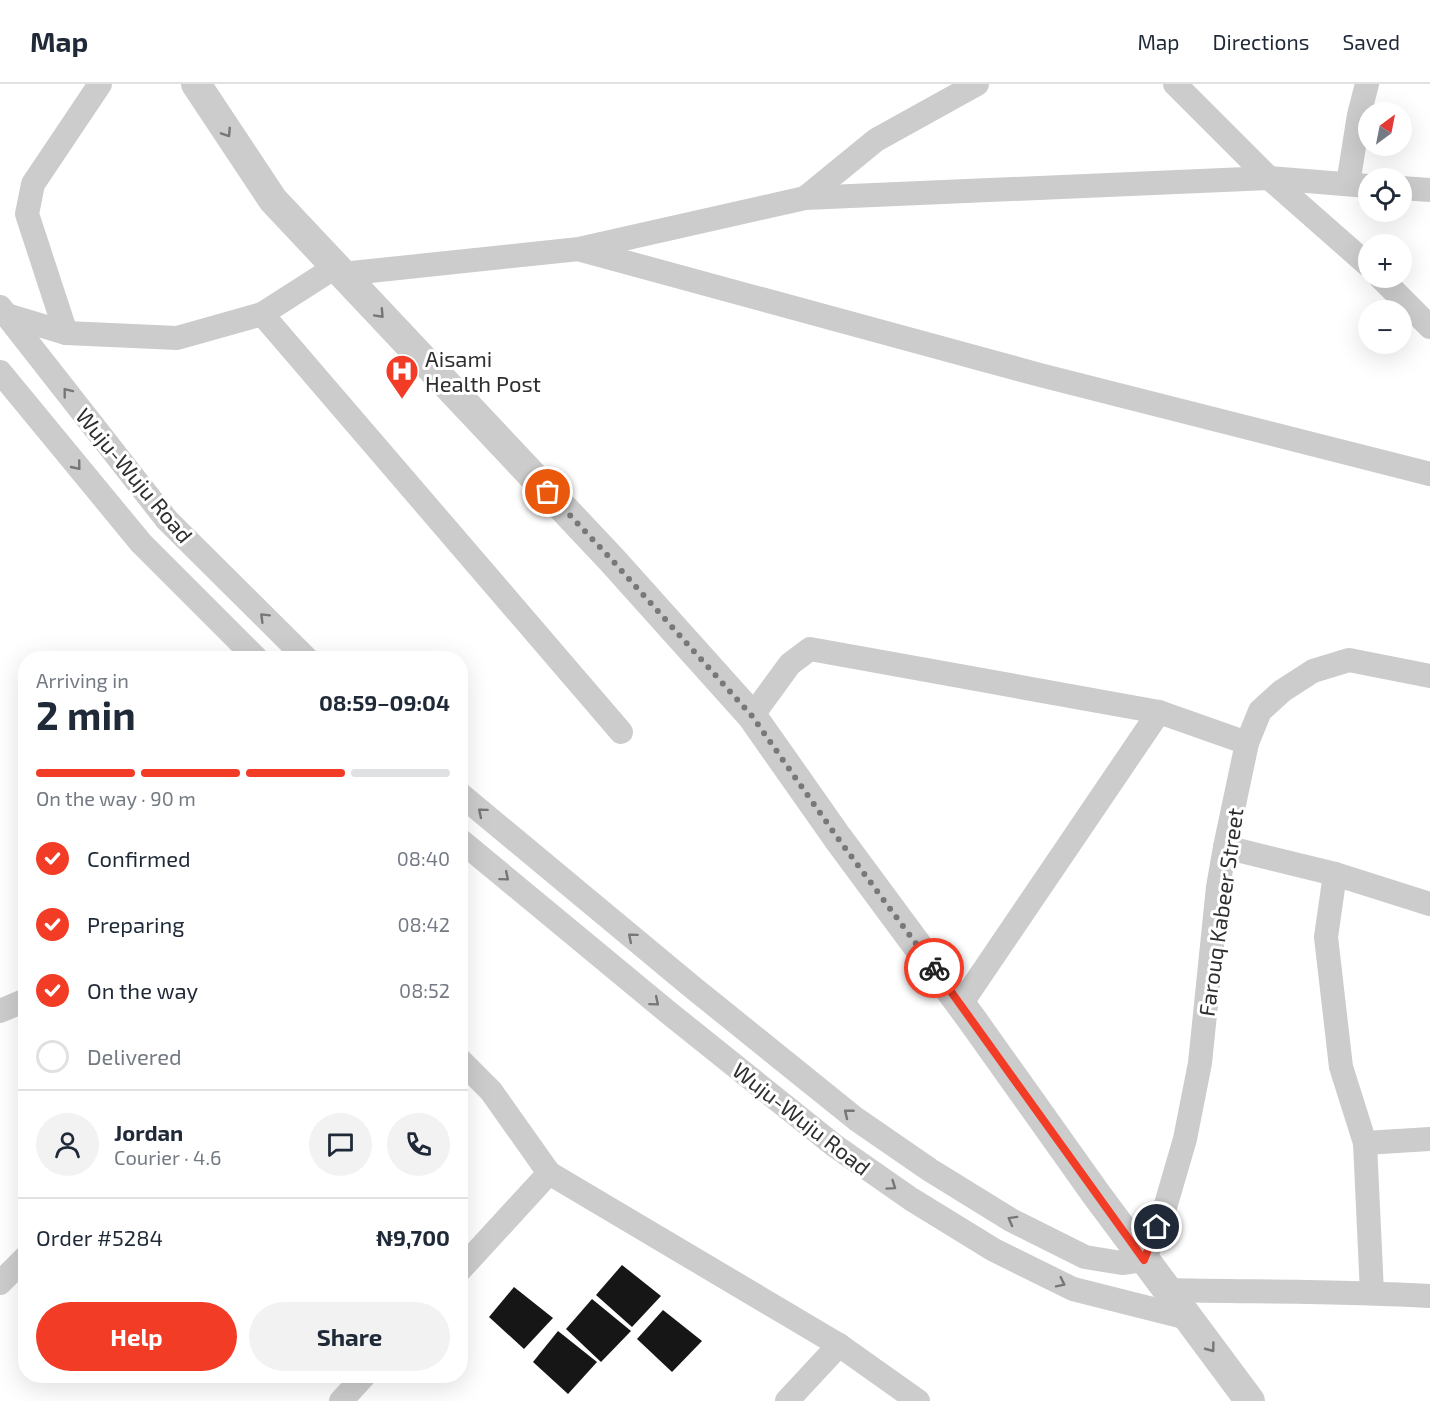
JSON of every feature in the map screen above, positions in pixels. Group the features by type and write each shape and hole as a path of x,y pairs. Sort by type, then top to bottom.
{"street":[{"path":"66,333 27,214 33,184 100,84"},
{"path":"196,84 273,201 612,560 752,716 1144,1260 1250,1401"},
{"path":"805,198 876,140 977,84"},
{"path":"1175,84 1269,178 1358,256"},
{"path":"1358,168 1359,115 1367,84"},
{"path":"2,312 66,333 177,338 262,314 339,270 579,249 805,198 1269,178 1358,185"},
{"path":"1412,189 1430,190"},
{"path":"579,249 1040,375 1430,474"},
{"path":"1391,288 1430,327"},
{"name":"Wuju-Wuju Road","path":"2,312 166,520 299,651"},
{"path":"262,314 621,732"},
{"name":"Wuju-Wuju Road","path":"0,372 141,543 249,651"},
{"path":"752,716 790,664 810,649 1159,712 1247,743"},
{"name":"Farouq Kabeer Street","path":"1144,1260 1164,1211 1185,1139 1200,1063 1218,887 1225,847 1247,743 1260,711 1282,691 1313,671 1349,660 1430,676"},
{"path":"961,1004 1159,712"},
{"name":"Wuju-Wuju Road","path":"468,801 691,986 856,1119 930,1170 1011,1220 1085,1257 1122,1263 1144,1260"},
{"name":"Wuju-Wuju Road","path":"468,847 669,1013 835,1146 911,1199 994,1250 1073,1289 1188,1318"},
{"path":"1225,847 1335,874 1430,904"},
{"path":"1335,874 1326,937 1341,1066 1365,1143 1372,1293"},
{"path":"0,1011 18,1003"},
{"path":"468,1068 491,1091 549,1173 839,1345 918,1401"},
{"path":"1365,1143 1430,1139"},
{"path":"468,1261 549,1173"},
{"path":"0,1283 18,1265"},
{"path":"1167,1290 1430,1296"},
{"path":"787,1401 839,1345"},
{"path":"341,1401 358,1383"}],"building":[{"path":"622,1265 661,1296 632,1327 596,1295"},
{"path":"514,1287 553,1318 524,1349 489,1317"},
{"path":"592,1299 631,1331 601,1362 566,1329"},
{"path":"663,1310 702,1341 672,1372 637,1339"},
{"path":"558,1331 597,1362 568,1394 533,1362"}],"way so far":[{"path":"548,492 752,716 837,837 934,968"}],"place":[{"name":"Aisami Health Post","path":"402,400"}],"route":[{"path":"934,968 1144,1260 1157,1227"}]}
